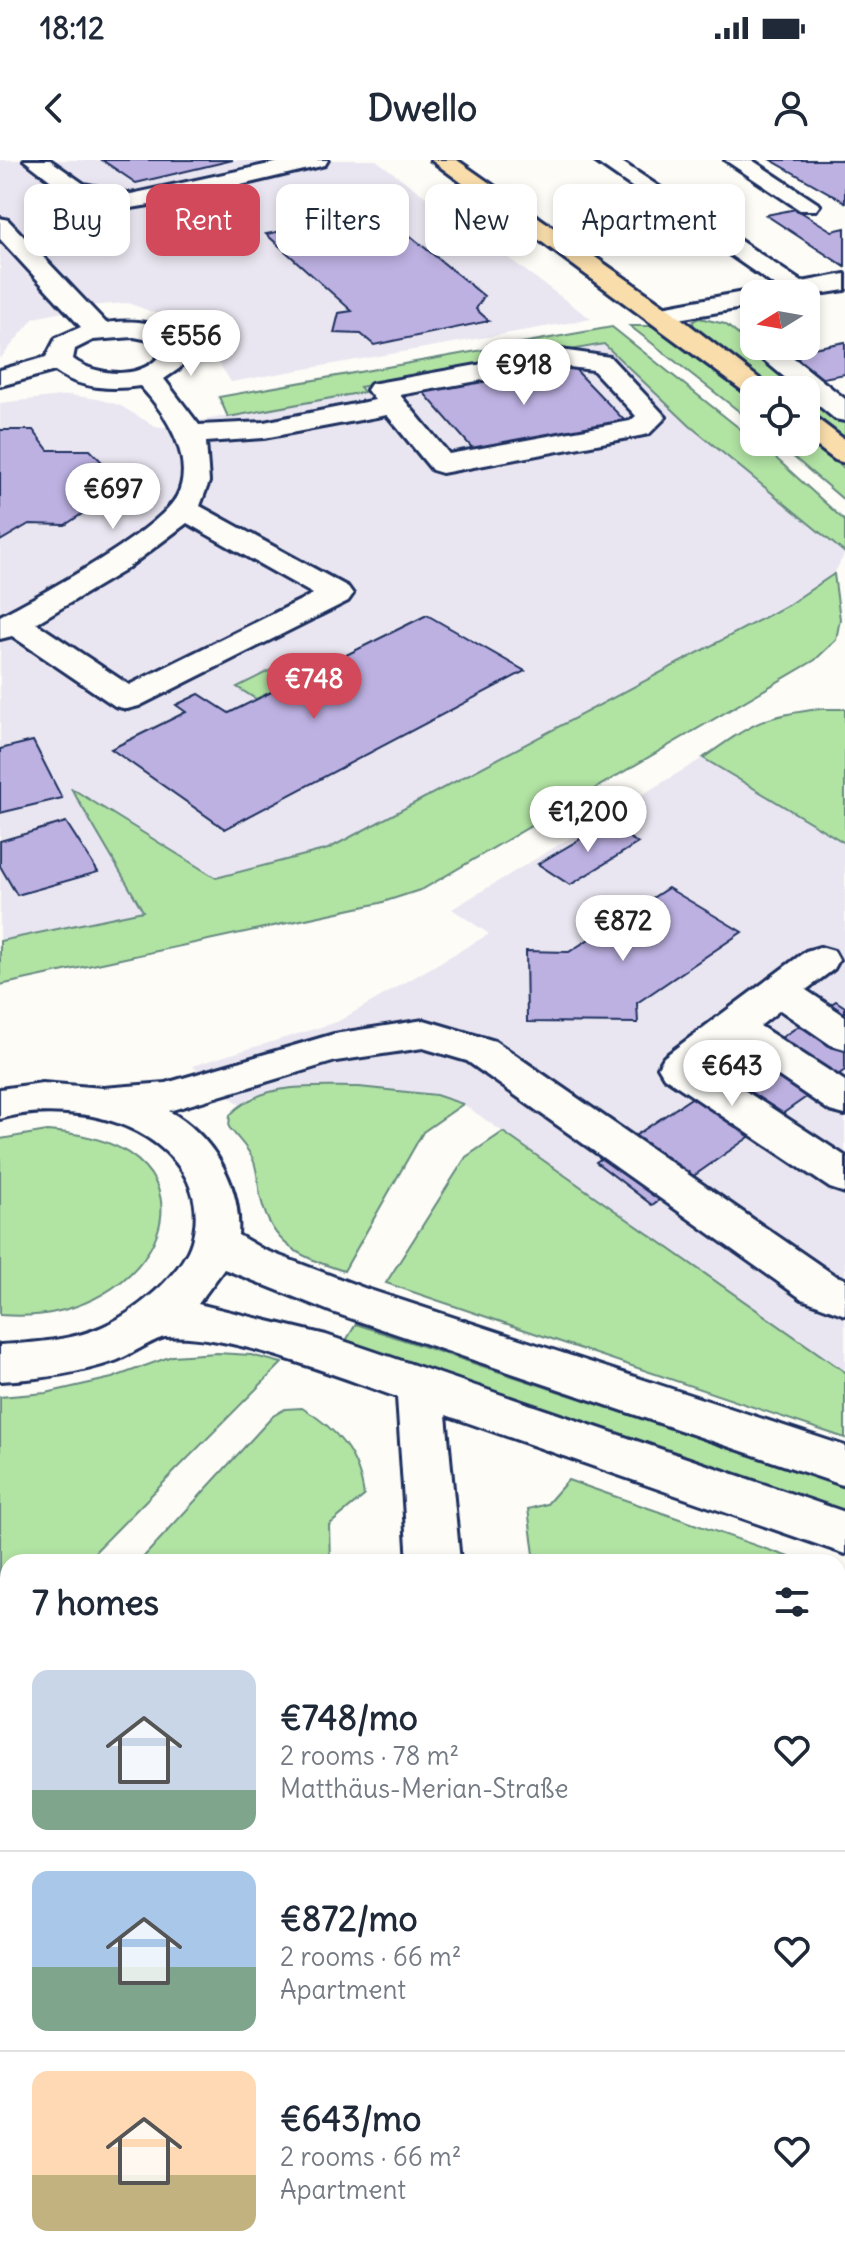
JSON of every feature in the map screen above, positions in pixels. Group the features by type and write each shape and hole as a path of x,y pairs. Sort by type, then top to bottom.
{"main road":[{"path":"442,160 660,314 742,376"},
{"path":"820,435 845,454"}],"street":[{"path":"35,160 76,189 131,201 174,194 317,160"},
{"path":"604,160 769,280"},
{"path":"736,160 808,205"},
{"path":"0,225 99,331"},
{"path":"820,286 845,282"},
{"path":"660,314 740,300"},
{"path":"712,305 740,328"},
{"path":"99,331 150,332 185,349 169,364 146,376 129,379 77,376 59,362 62,347 83,335 99,331"},
{"path":"561,358 601,363 652,417 639,428 442,464 394,405 381,390 561,358"},
{"path":"780,360 845,413"},
{"path":"0,378 59,362"},
{"path":"146,376 168,400 191,434 196,457 192,498 182,508 165,527 114,564 72,592 7,626 114,707 337,594 182,508"},
{"path":"191,434 264,430 394,405"},
{"path":"837,960 779,991 679,1067 845,1177"},
{"path":"779,991 845,1035"},
{"path":"732,1026 845,1101"},
{"path":"0,1104 57,1097 105,1102 166,1097 334,1048 424,1034 481,1051 818,1287 845,1298"},
{"path":"0,1363 49,1361 104,1346 153,1319 189,1286 214,1242 216,1208 207,1172 184,1141 149,1117 105,1102"},
{"path":"214,1242 248,1262 348,1300 845,1466"},
{"path":"153,1319 209,1322 309,1348 845,1533"},
{"path":"420,1387 433,1554"}],"shaded area":[{"path":"0,160 376,160 408,184 276,184 276,256 409,256 409,184 425,196 425,256 506,256 591,319 231,382 197,329 128,303 98,305 34,318 0,359"},
{"path":"604,344 690,426 845,553 834,574 840,619 836,640 815,660 423,889 380,903 0,985 0,403 69,395 98,399 119,405 158,428 363,392 359,387"},
{"path":"703,758 845,843 845,1372 463,1104 436,1095 405,1091 321,1087 269,1092 251,1097 240,1105 192,1066 337,1022 489,934 452,909"}],"green space":[{"path":"699,318 725,324 740,336 740,360 770,360 789,376 758,376 694,329 693,321"},
{"path":"630,326 654,326 740,388 740,412"},
{"path":"612,327 740,429 740,456 774,456 845,521 845,553 690,426 604,344 360,387 364,392 228,417 219,397"},
{"path":"820,401 845,421 845,441 820,422"},
{"path":"820,449 845,469 845,501 792,456 820,456"},
{"path":"834,574 840,619 836,640 815,660 423,889 380,903 0,985 0,941 143,911 71,788 216,878 328,849 788,605"},
{"path":"289,661 310,673 256,699 237,687"},
{"path":"821,709 845,709 845,843 703,758 758,723"},
{"path":"307,1087 359,1087 436,1095 463,1104 423,1132 344,1271 302,1254 281,1239 266,1215 252,1157 229,1127 230,1115 243,1104 273,1091"},
{"path":"47,1131 108,1143 145,1167 161,1198 157,1233 137,1266 103,1294 57,1312 0,1315 0,1139"},
{"path":"503,1132 845,1372 845,1438 386,1283 466,1157"},
{"path":"356,1324 845,1487 845,1512 344,1344"},
{"path":"217,1353 251,1355 282,1363 93,1554 0,1554 0,1397 46,1393 112,1378 172,1356"},
{"path":"302,1408 326,1425 345,1444 357,1468 364,1496 329,1525 330,1554 146,1554 273,1416 285,1409"},
{"path":"568,1480 780,1554 534,1554 528,1509 547,1504"}],"building":[{"path":"102,160 233,160 136,183"},
{"path":"771,160 845,160 845,202"},
{"path":"796,209 832,231 845,228 845,267 766,215"},
{"path":"276,232 276,243 266,234"},
{"path":"409,235 425,248 425,256 435,256 484,296 476,309 489,321 374,345 361,334 334,333 339,313 352,311 291,256 409,256"},
{"path":"845,342 845,374 820,379 795,360 820,360 820,347"},
{"path":"571,365 626,422 474,450 423,392"},
{"path":"0,430 33,430 48,450 90,450 109,469 82,487 97,504 65,525 29,524 0,541"},
{"path":"427,615 525,671 225,829 111,749 186,712 176,705 199,694 229,713"},
{"path":"33,741 62,798 0,813 0,749"},
{"path":"66,822 98,872 17,895 0,866 0,841"},
{"path":"606,824 638,843 570,885 538,864"},
{"path":"668,888 742,932 637,1003 638,1023 527,1022 526,951 569,952"},
{"path":"836,1001 845,1007 845,1070 652,1205 596,1162"}]}
